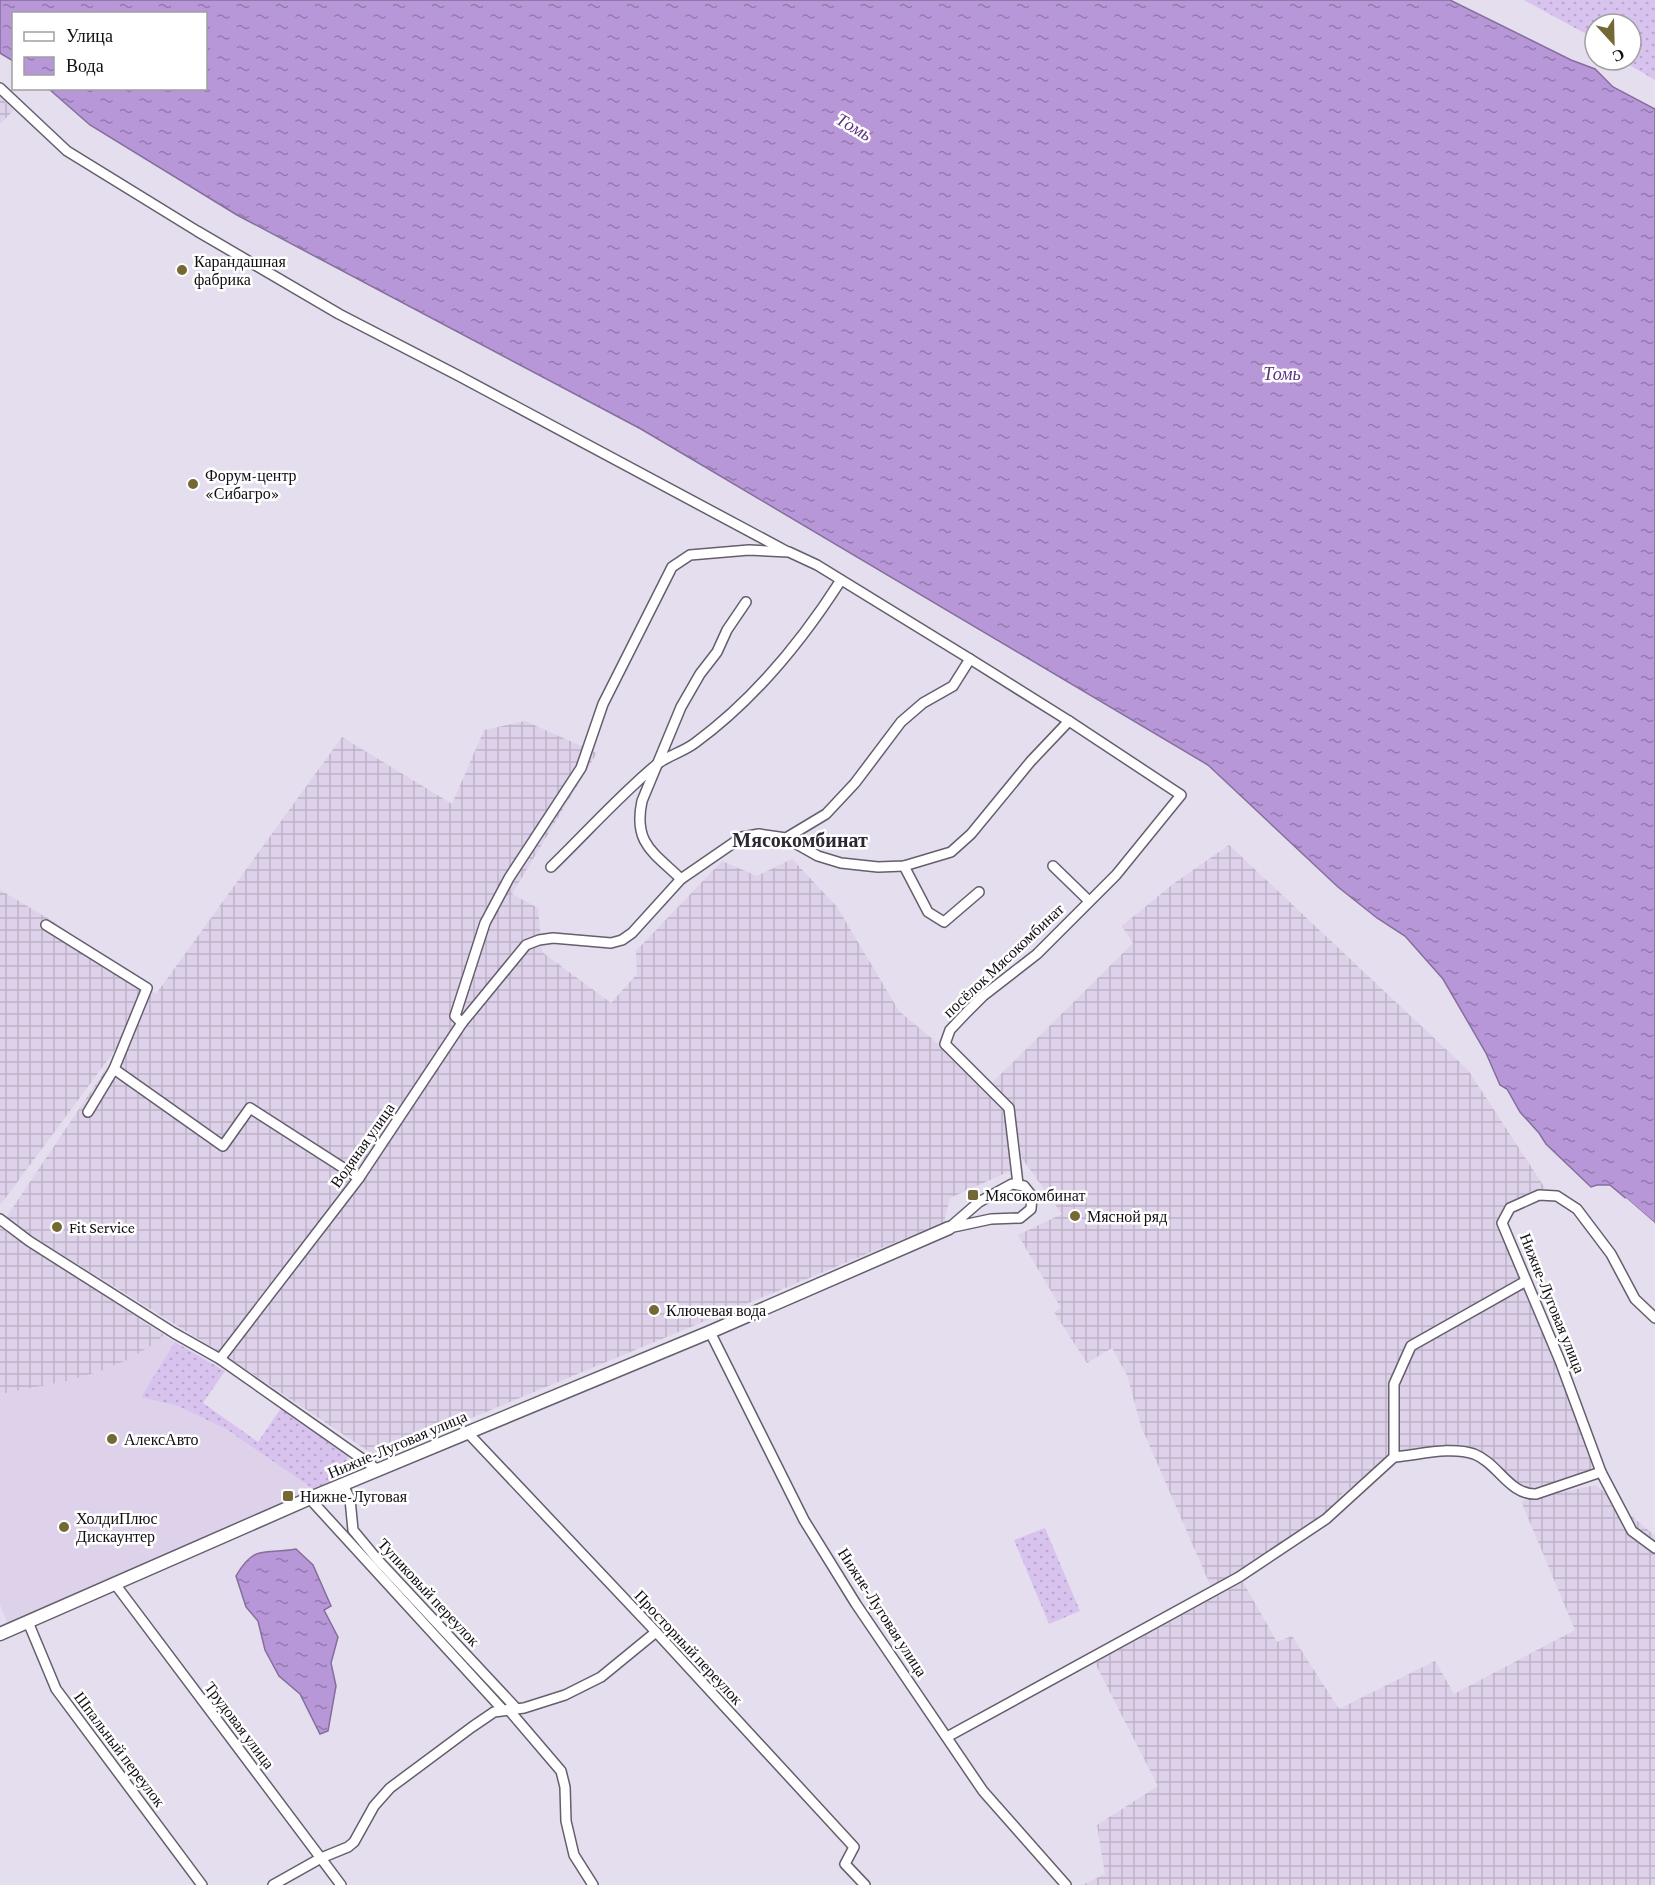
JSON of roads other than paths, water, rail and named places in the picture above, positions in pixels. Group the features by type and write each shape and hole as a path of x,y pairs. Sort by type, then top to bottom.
{"street":[{"path":"0,88 67,151 197,231 339,314 459,375 789,552"},
{"name":"посёлок Мясокомбинат","path":"462,1023 455,1016 485,923 509,878 580,768 603,704 672,567 690,555 749,550 789,552 817,565 970,659 1181,795 1116,874 1037,954 983,996 950,1030 945,1044 1009,1108 1018,1184"},
{"path":"551,867 657,764 694,744 737,708 785,657 819,615 841,580"},
{"path":"746,602 681,707 642,801 639,830 647,846 681,879 742,837 759,834 786,838 818,855 841,862 878,867 904,866 945,855 958,848 1031,761 1069,721"},
{"path":"786,838 826,814 855,783 901,722 923,703 953,686 970,659"},
{"path":"904,866 928,912 944,922 979,892"},
{"path":"1053,866 1089,900"},
{"name":"Водяная улица","path":"220,1359 359,1178 462,1023 526,945 538,940 553,938 611,943 622,940 632,933 681,879"},
{"path":"46,925 147,988 114,1069 88,1112"},
{"path":"114,1069 223,1146 250,1108 359,1178"},
{"path":"1012,1184 1018,1184 1029,1190 1032,1196 1030,1209 1020,1218 991,1220 949,1228 979,1202 1012,1184"},
{"name":"Нижне-Луговая улица","path":"1655,1318 1635,1299 1611,1254 1577,1209 1557,1196 1539,1195 1510,1208 1502,1223 1560,1361 1601,1472 1632,1531 1655,1548"},
{"path":"0,1219 29,1241 174,1333 220,1359 378,1470"},
{"name":"Нижне-Луговая улица","path":"0,1634 310,1498 710,1332 949,1228"},
{"path":"1394,1457 1394,1384 1411,1346 1526,1281"},
{"name":"Нижне-Луговая улица","path":"710,1332 804,1520 856,1604 983,1791 1066,1885"},
{"name":"Просторный переулок","path":"468,1433 854,1847 845,1864 865,1885"},
{"path":"947,1737 1239,1577 1326,1519 1394,1457 1456,1450 1474,1454 1490,1462 1516,1489 1528,1494 1536,1494 1601,1472"},
{"name":"Тупиковый переулок","path":"343,1485 350,1499 353,1530 509,1709"},
{"name":"Тупиковый переулок","path":"310,1498 509,1709"},
{"name":"Трудовая улица","path":"115,1584 341,1885"},
{"name":"Шпальный переулок","path":"28,1622 57,1689 202,1885"},
{"path":"273,1885 321,1858 348,1847 354,1842 374,1806 390,1788 494,1712 524,1708 565,1695 601,1677 656,1632"},
{"path":"509,1709 561,1771 565,1787 566,1821 574,1855 593,1885"}],"water":[{"name":"Томь","path":"0,0 1450,0 1583,64 1583,72 1598,72 1613,87 1655,109 1655,1223 1610,1185 1591,1187 1546,1144 1520,1112 1507,1089 1500,1085 1486,1053 1443,979 1405,936 1377,918 1338,887 1208,765 641,429 237,215 90,125 50,90 207,90 207,12 12,12 12,60 0,53"},
{"path":"296,1549 313,1565 331,1606 324,1610 338,1637 331,1663 336,1686 328,1731 320,1734 300,1694 279,1676 265,1650 258,1621 246,1607 236,1576 255,1555 262,1552"}],"place":[{"name":"Карандашная фабрика","path":"182,270"},
{"name":"Форум-центр «Сибагро»","path":"193,484"},
{"name":"Мясокомбинат","path":"973,1195"},
{"name":"Мясной ряд","path":"1075,1216"},
{"name":"Fit Service","path":"57,1227"},
{"name":"Ключевая вода","path":"654,1310"},
{"name":"АлексАвто","path":"112,1439"},
{"name":"Нижне-Луговая","path":"288,1496"},
{"name":"ХолдиПлюс Дискаунтер","path":"64,1527"}],"district":[{"name":"Мясокомбинат","path":"800,840"}]}
